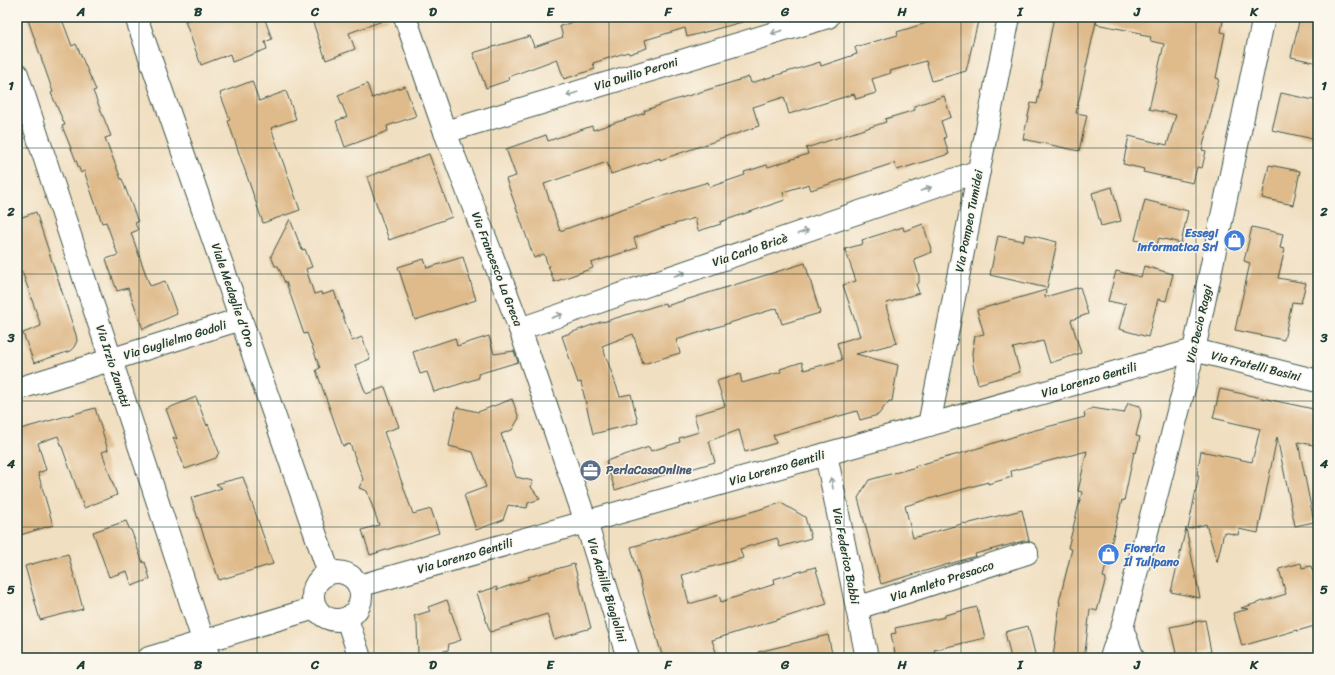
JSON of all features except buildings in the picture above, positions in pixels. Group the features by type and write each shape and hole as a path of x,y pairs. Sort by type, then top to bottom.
{"street":[{"name":"Viale Medaglie d'Oro","path":"136,17 329,573"},
{"name":"Via Francesco La Greca","path":"405,17 445,132 520,328 586,522"},
{"name":"Via Duilio Peroni","path":"445,132 828,17"},
{"name":"Via Pompeo Tumidei","path":"929,425 1010,17"},
{"name":"Via Decio Raggi","path":"1112,658 1115,645 1122,628 1194,350 1264,17"},
{"name":"Via Irzio Zanotti","path":"17,74 206,650"},
{"name":"Via Carlo Bricè","path":"520,328 979,171"},
{"name":"Via Guglielmo Godoli","path":"17,389 241,319"},
{"name":"Via fratelli Basini","path":"1194,350 1318,381"},
{"name":"Via Lorenzo Gentili","path":"360,586 1194,350"},
{"name":"Via Federico Babbi","path":"826,454 867,658"},
{"name":"Via Achille Biagiolini","path":"586,522 628,658"},
{"name":"Via Amleto Presacco","path":"857,608 1027,553"},
{"path":"336,571 344,572 356,580 360,586 362,593 361,601 353,615 346,619 339,621 326,618 315,608 312,593 315,586 323,576 329,573 336,571"},
{"path":"149,658 206,650 315,608"},
{"path":"346,619 360,658"},
{"name":"Via Decio Raggi","path":"1122,628 1123,658"},
{"path":"1122,628 1133,658"}],"place":[{"name":"Essegi informatica Srl","path":"1234,240"},
{"name":"PerlaCasaOnline","path":"591,470"},
{"name":"Fioreria Il Tulipano","path":"1109,555"}]}
